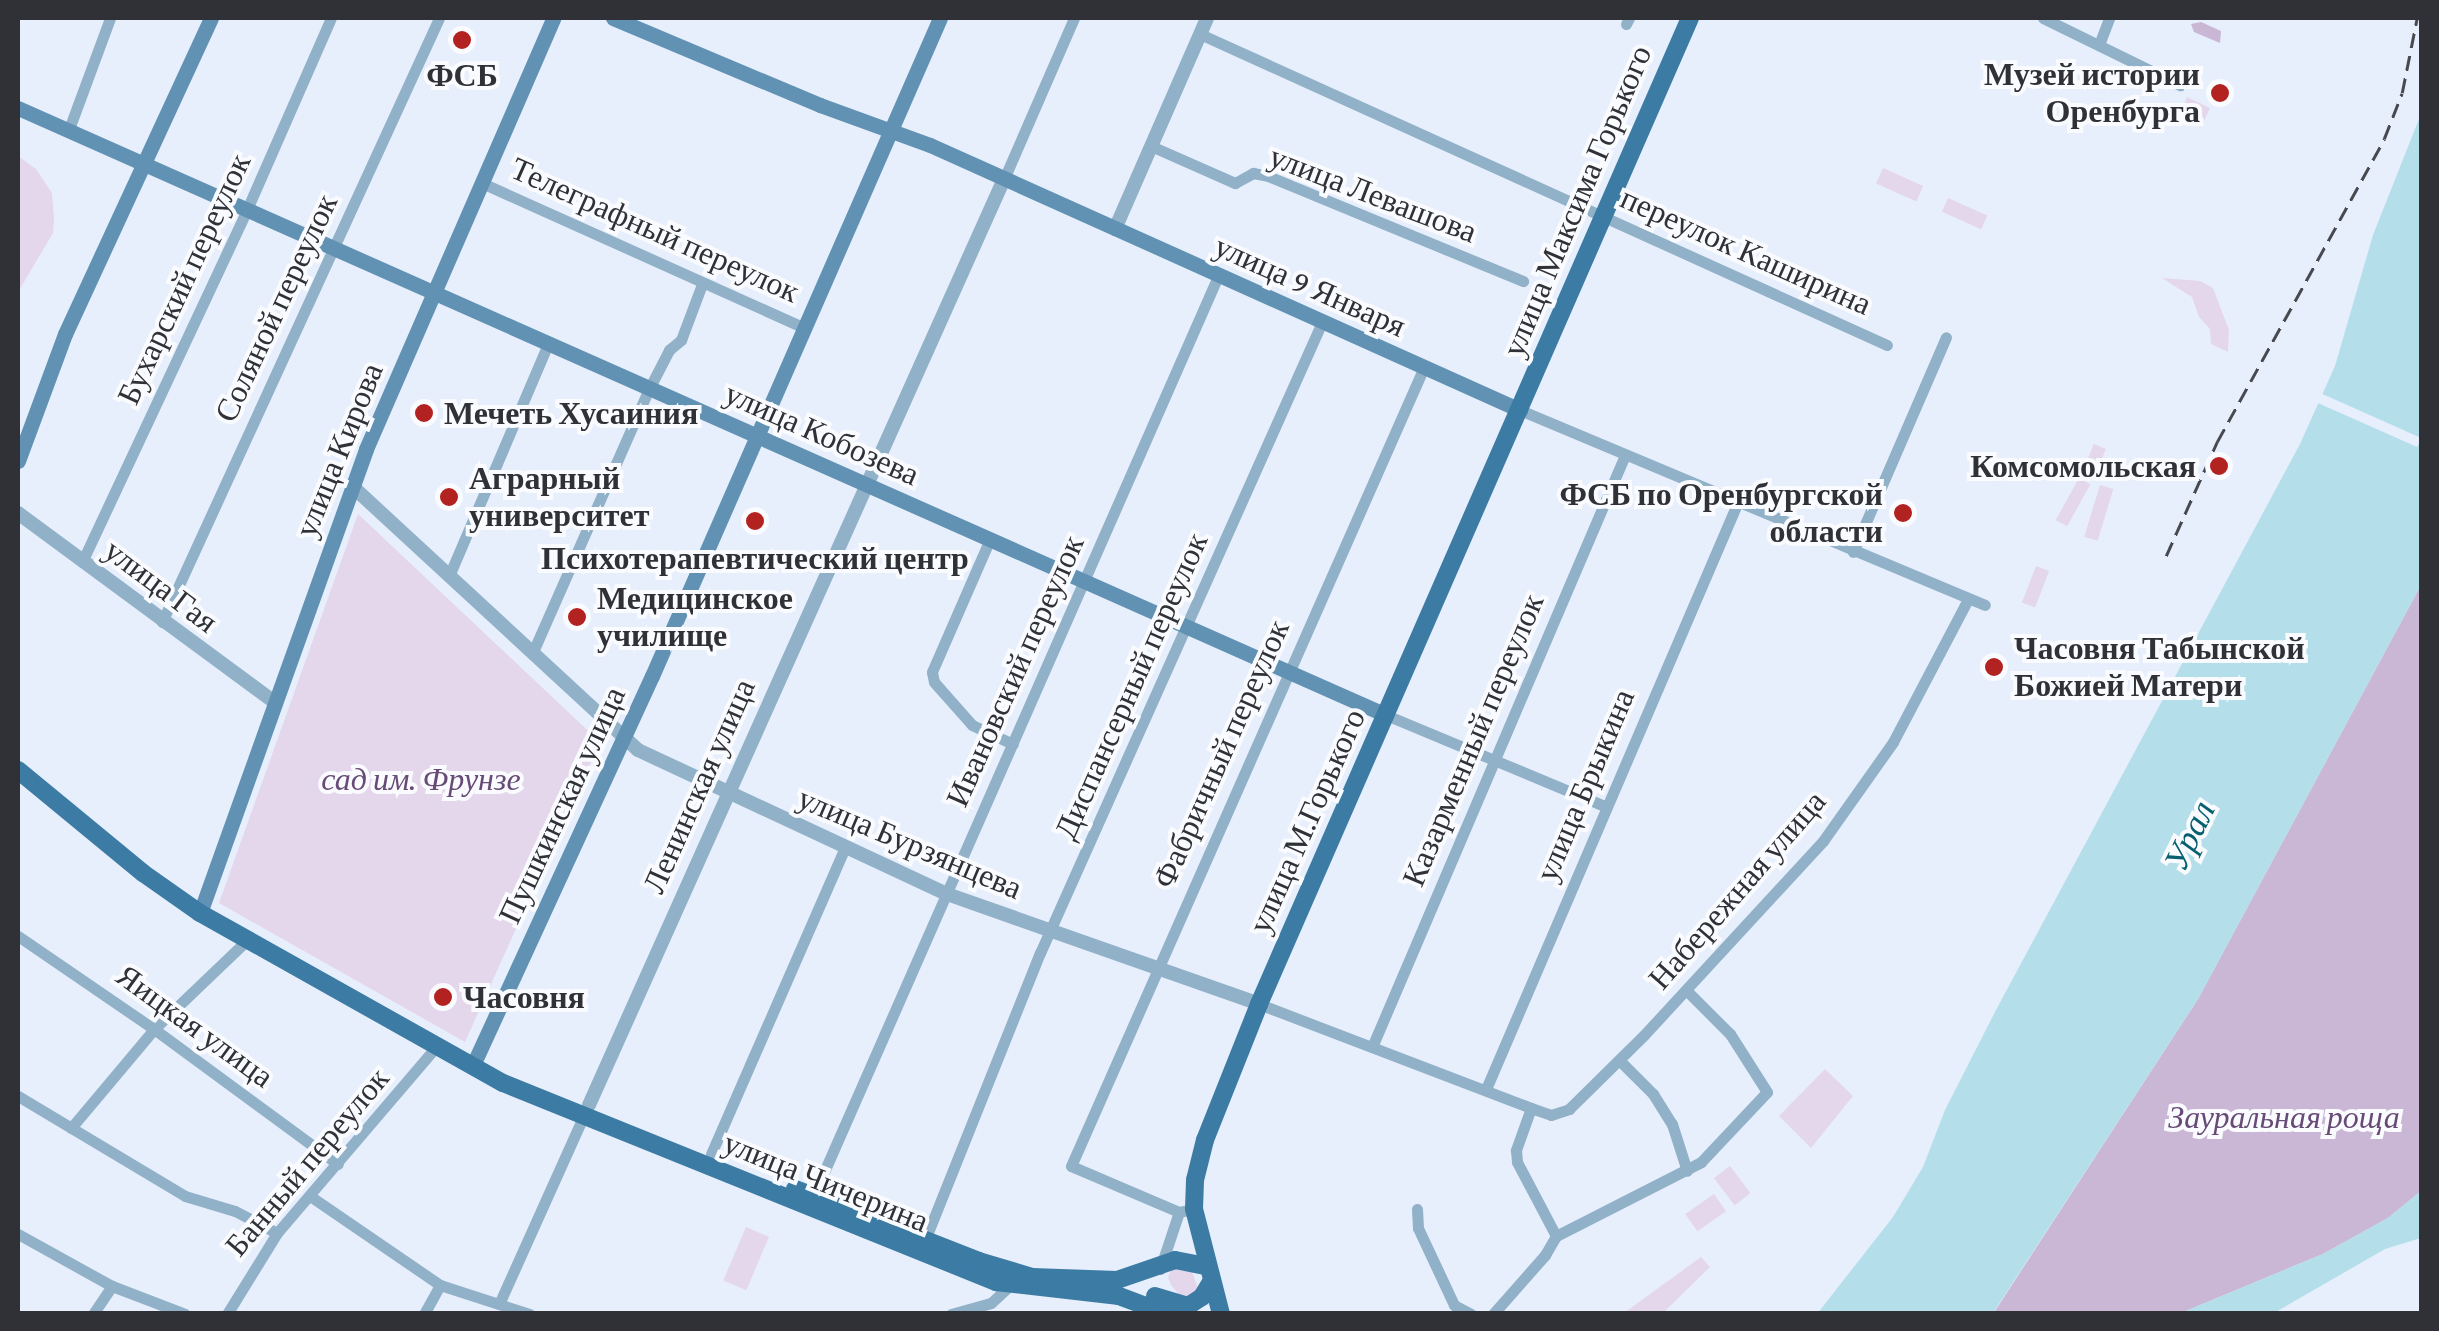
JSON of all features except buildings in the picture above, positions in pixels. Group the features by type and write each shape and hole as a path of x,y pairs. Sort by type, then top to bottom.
{"main road":[{"path":"18,462 65,334 210,18"},
{"name":"улица Кирова","path":"200,913 352,486 553,18"},
{"name":"улица 9 Января","path":"613,18 1004,179 1520,410"},
{"name":"Пушкинская улица","path":"472,1066 624,740 940,18"},
{"name":"улица Максима Горького","path":"1520,410 1690,18"},
{"name":"улица Кобозева","path":"18,108 1386,715"},
{"name":"улица М.Горького","path":"1221,1314 1187,1210 1205,1140 1259,1004 1520,410"},
{"name":"улица Чичерина","path":"18,770 143,873 200,913 472,1066 1010,1286 1072,1291 1107,1286 1164,1290"},
{"name":"улица Чичерина","path":"586,1110 1032,1277 1116,1280 1164,1290 1188,1306 1202,1297 1209,1274"},
{"path":"1164,1290 1189,1260 1209,1274"}],"street":[{"path":"69,129 110,18"},
{"name":"Бухарский переулок","path":"82,562 248,207 331,18"},
{"name":"Соляной переулок","path":"162,622 439,18"},
{"name":"Ленинская улица","path":"499,1304 1074,18"},
{"path":"1115,229 1207,18"},
{"path":"2043,18 2100,42 2180,85"},
{"path":"2100,42 2109,18"},
{"name":"переулок Каширина","path":"1200,34 1887,345"},
{"name":"улица Левашова","path":"1151,146 1235,184 1252,172 1268,176 1523,281"},
{"name":"Телеграфный переулок","path":"482,182 805,328"},
{"name":"Ивановский переулок","path":"813,1197 1218,276"},
{"path":"532,654 650,388 669,350 681,340 702,284"},
{"name":"Диспансерный переулок","path":"925,1240 1053,932 1322,322"},
{"path":"1853,552 1946,337"},
{"path":"449,576 549,342"},
{"name":"Фабричный переулок","path":"1187,1210 1071,1166 1424,367"},
{"name":"улица 9 Января","path":"1520,410 1985,605"},
{"name":"Казарменный переулок","path":"1372,1047 1625,455"},
{"name":"улица Бурзянцева","path":"352,486 624,740 662,764 947,894 1259,1004 1531,1108"},
{"name":"улица Брыкина","path":"1486,1089 1737,504"},
{"name":"улица Гая","path":"18,513 273,701"},
{"path":"990,540 932,672 934,682 972,725 1014,744"},
{"name":"Набережная улица","path":"1531,1108 1560,1114 1620,1061 1823,841 1893,742 1968,598"},
{"name":"улица Кобозева","path":"1386,715 1605,806"},
{"path":"710,1154 845,848"},
{"name":"Яицкая улица","path":"18,936 154,1028 338,1164"},
{"path":"71,1128 154,1028 246,941"},
{"path":"1494,1314 1546,1255 1556,1236 1687,1171 1714,1150 1767,1092 1730,1034 1686,990"},
{"name":"Банный переулок","path":"227,1314 277,1233 435,1048"},
{"path":"1620,1061 1653,1094 1672,1124 1687,1171"},
{"path":"18,1096 185,1196 236,1211 277,1233"},
{"path":"1531,1108 1516,1150 1517,1162 1556,1236"},
{"path":"310,1196 440,1285 530,1314"},
{"path":"1416,1209 1418,1228 1454,1305 1472,1314"},
{"path":"1164,1290 1187,1210"},
{"path":"18,1234 112,1286 185,1314"},
{"path":"424,1314 440,1285"},
{"path":"93,1314 112,1286"},
{"path":"951,1314 991,1304 1010,1286"}],"green space":[{"path":"2201,22 2221,31 2220,43 2194,32 2191,24"},
{"path":"2187,97 2210,108 2203,123 2187,115 2183,107"},
{"path":"18,156 36,169 52,193 54,219 53,233 18,292"},
{"path":"1883,168 1923,186 1916,201 1876,184"},
{"path":"1948,198 1987,215 1981,229 1942,212"},
{"path":"2162,278 2200,281 2213,288 2229,330 2228,352 2211,344 2210,329 2199,317 2192,297"},
{"path":"2094,444 2106,449 2094,477 2082,472"},
{"path":"2079,478 2090,484 2067,526 2056,520"},
{"path":"2100,485 2113,489 2098,541 2084,537"},
{"name":"сад им. Фрунзе","path":"358,514 600,742 465,1042 219,903"},
{"path":"2036,566 2049,571 2035,607 2022,602"},
{"name":"Зауральная роща","path":"2421,585 2421,1191 2388,1218 2323,1254 2181,1313 1993,1314 2198,999"},
{"path":"1825,1069 1853,1096 1811,1148 1779,1116"},
{"path":"1730,1166 1750,1193 1734,1205 1714,1178"},
{"path":"1714,1194 1726,1211 1697,1231 1685,1214"},
{"path":"746,1227 769,1237 746,1290 723,1280"},
{"path":"1701,1257 1710,1267 1663,1313 1624,1313"},
{"path":"1173,1266 1192,1272 1199,1291 1195,1297 1182,1298 1171,1285 1168,1277"}],"water":[{"name":"Урал","path":"2421,114 2421,585 2198,999 1993,1313 1817,1314 1893,1217 1923,1167 1945,1110 1996,1010 2300,444 2335,366 2373,235"},
{"path":"2421,1191 2421,1238 2385,1249 2274,1313 2181,1313 2323,1254 2388,1218"}],"pier":[{"path":"2318,392 2421,438 2417,447 2314,401"}],"railway":[{"path":"2166,556 2217,442 2384,139 2402,93 2417,18"}],"place":[{"name":"ФСБ","path":"462,40"},
{"name":"Музей истории Оренбурга","path":"2220,93"},
{"name":"Мечеть Хусаиния","path":"424,413"},
{"name":"Комсомольская","path":"2219,466"},
{"name":"Аграрный университет","path":"449,497"},
{"name":"ФСБ по Оренбургской области","path":"1903,513"},
{"name":"Психотерапевтический центр","path":"755,521"},
{"name":"Медицинское училище","path":"577,617"},
{"name":"Часовня Табынской Божией Матери","path":"1994,667"},
{"name":"Часовня","path":"443,997"}]}
